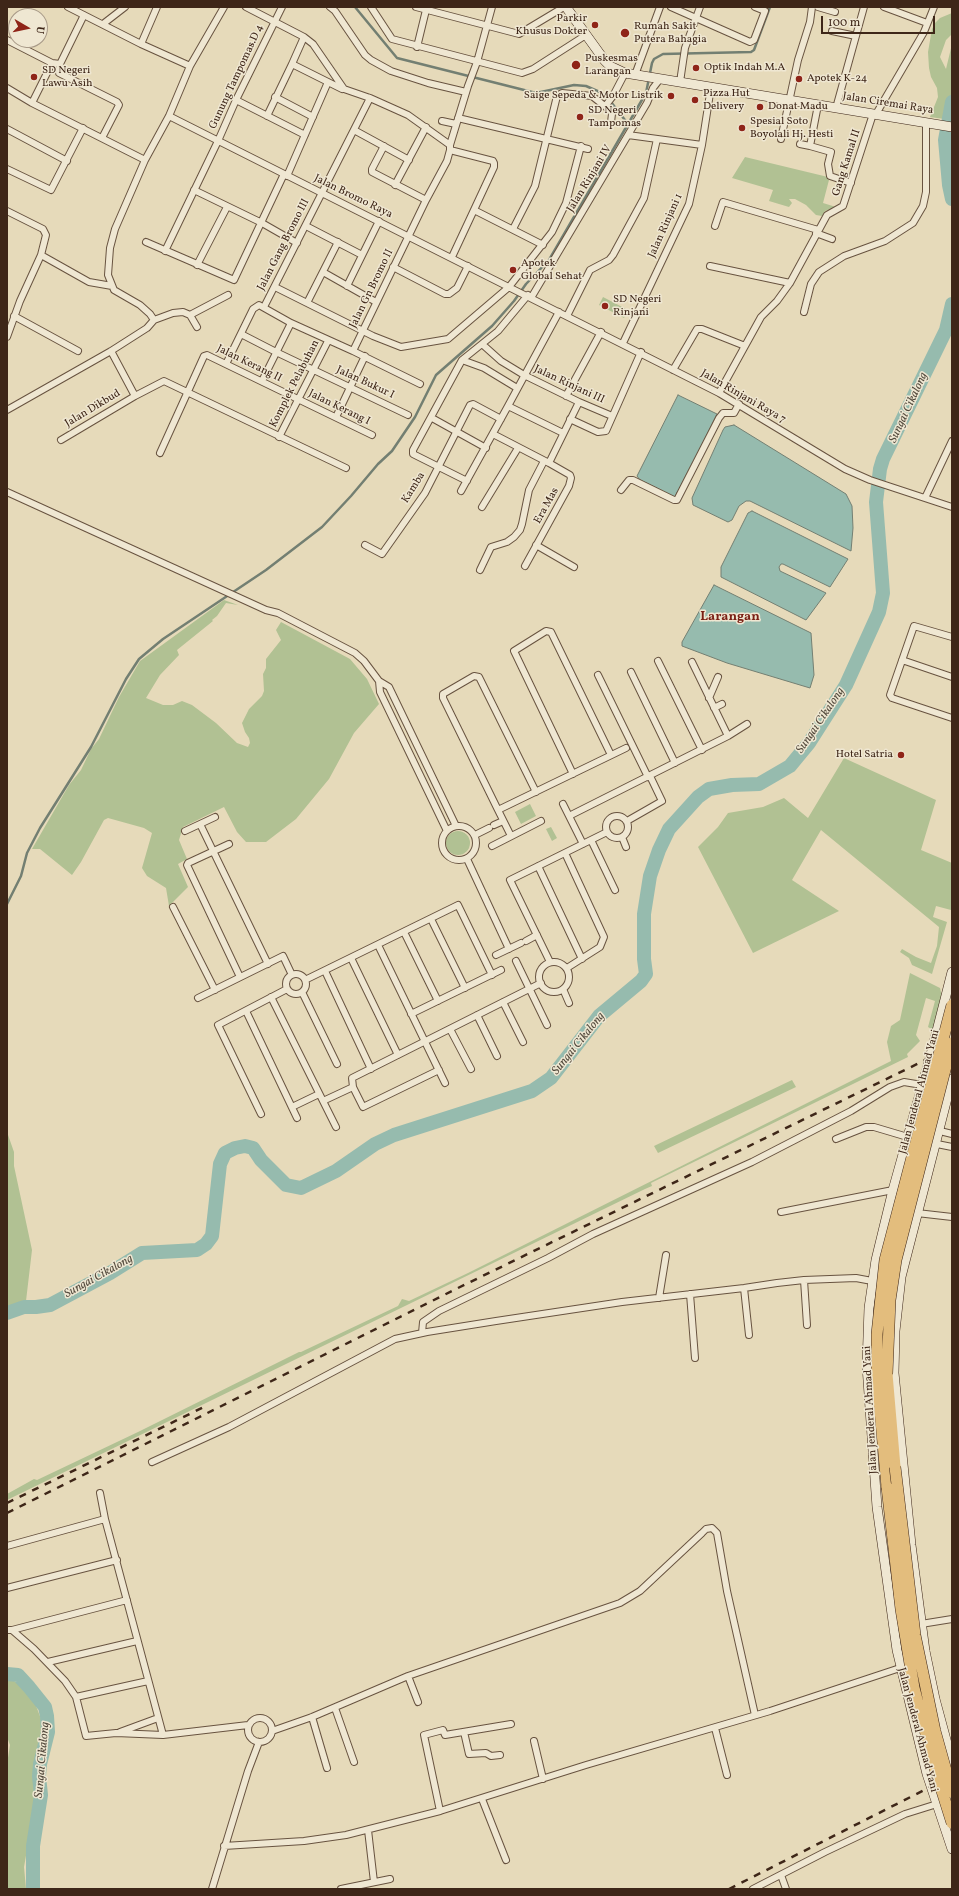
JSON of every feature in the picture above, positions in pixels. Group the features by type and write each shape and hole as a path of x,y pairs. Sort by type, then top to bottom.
{"highway":[{"name":"Jalan Jenderal Ahmad Yani","path":"952,1005 885,1260 877,1334 904,1634 925,1734 952,1823"},
{"name":"Jalan Jenderal Ahmad Yani","path":"952,1043 896,1260 890,1300 883,1400 915,1635 933,1725 952,1792"}],"street":[{"path":"68,7 141,44 190,66"},
{"path":"103,24 125,7"},
{"path":"141,44 157,7"},
{"path":"154,320 143,307 114,290 108,275 111,242 115,229 145,160 169,116 190,66 224,7"},
{"path":"246,7 304,37 313,44 344,90"},
{"name":"Gunung Tampomas.D 4","path":"165,251 236,100 282,7"},
{"path":"330,7 335,11 365,55 371,60 391,71 428,83 466,92"},
{"path":"371,7 392,39 417,47 522,73 533,69 586,35"},
{"path":"416,7 519,34 565,7"},
{"name":"Jalan Gn Bromo II","path":"353,351 426,200 447,161 457,121 477,62 492,7"},
{"name":"Jalan Ciremai Raya","path":"565,7 610,66 625,73 952,127"},
{"path":"635,75 660,7"},
{"path":"671,7 750,42 754,40 765,11 755,7"},
{"path":"680,82 685,48 700,7"},
{"path":"780,139 798,60 810,22 812,7"},
{"path":"818,7 835,12"},
{"path":"836,108 864,7"},
{"path":"884,7 928,23"},
{"name":"Gang Kamal II","path":"719,393 761,317 777,301 790,283 827,214 843,206 875,114 928,23 934,7"},
{"path":"417,47 426,10"},
{"path":"60,73 60,64 84,15"},
{"path":"832,31 856,36"},
{"path":"267,116 304,37"},
{"path":"7,40 52,63 60,64"},
{"path":"32,102 52,63"},
{"path":"292,64 344,90 370,98 408,115 426,127 450,148 493,161 494,163 474,210 452,257"},
{"path":"50,69 118,102 119,104 102,138"},
{"path":"607,104 625,73"},
{"name":"Jalan Rinjani IV","path":"462,360 498,331 528,295 628,135 647,103 658,79"},
{"path":"146,242 234,280 305,135 328,82"},
{"name":"Jalan Rinjani 1","path":"624,343 689,204 702,145 711,87"},
{"path":"7,88 145,160"},
{"path":"514,229 535,186 558,96 562,93 591,95 607,104 612,114 611,122"},
{"path":"275,97 313,117"},
{"name":"Jalan Gang Bromo III","path":"264,307 370,98"},
{"path":"236,100 305,135"},
{"path":"810,146 818,105"},
{"name":"Jalan Bromo Raya","path":"169,116 511,288 528,295"},
{"path":"442,121 457,121 581,146 588,149"},
{"path":"804,312 811,284 819,272 844,256 885,241 912,223 923,206 926,192 928,123"},
{"path":"395,185 426,127"},
{"path":"7,169 50,190 52,189 83,128"},
{"path":"7,129 67,161"},
{"path":"354,130 409,160"},
{"path":"628,135 702,145"},
{"path":"567,316 590,270 609,260 613,255 644,198 657,139"},
{"path":"800,144 831,152 828,164 830,176 851,183"},
{"path":"384,146 372,171 395,185 426,200"},
{"path":"275,287 364,331 401,347 444,341 511,288 543,245 552,232 566,203 581,146"},
{"path":"194,190 262,223 297,243"},
{"path":"715,226 723,202 817,232 832,239"},
{"path":"197,265 227,207"},
{"path":"474,210 543,245"},
{"path":"7,211 43,228 46,235 41,255 9,325 7,337"},
{"path":"347,286 379,221"},
{"path":"306,226 362,255"},
{"path":"307,303 338,242"},
{"path":"41,255 89,282 112,286"},
{"path":"393,267 446,294 449,294 457,288 468,266"},
{"path":"710,266 790,283"},
{"path":"323,272 376,302"},
{"path":"190,315 228,295"},
{"name":"Jalan Rinjani Raya 7","path":"528,295 719,393 845,469 870,480 952,507"},
{"path":"226,364 256,306 264,307 291,323 328,341 365,356 420,384"},
{"path":"7,410 111,351 147,328 154,320 180,312 190,315 197,327"},
{"path":"461,491 486,448 559,312"},
{"path":"14,316 78,351"},
{"path":"262,381 291,323"},
{"path":"673,370 697,329 702,328 745,346"},
{"path":"566,396 601,332"},
{"name":"Jalan Bukur I","path":"242,334 312,370 408,415"},
{"name":"Komplek Pelabuhan","path":"279,437 328,341"},
{"name":"Jalan Rinjani III","path":"482,344 502,361 524,375 566,396 612,416 641,352"},
{"name":"Jalan Dikbud","path":"111,351 136,396"},
{"name":"Jalan Kerang II","path":"187,391 205,355 298,399"},
{"path":"336,417 365,356"},
{"path":"467,481 412,452 432,418 462,360 484,368 517,388"},
{"name":"Jalan Dikbud","path":"61,440 164,381 187,391"},
{"path":"160,453 187,391 279,437 346,468"},
{"name":"Jalan Kerang I","path":"298,399 372,435"},
{"path":"480,570 491,547 514,538 520,530 529,490 564,433 579,402"},
{"name":"Kamba","path":"365,545 382,554 424,493 456,430 472,404 501,419"},
{"path":"621,490 629,480 633,480 674,500 677,500 719,418 723,413 734,413 738,404"},
{"path":"508,406 564,433"},
{"path":"570,420 600,432 606,431 612,416"},
{"path":"432,418 486,448"},
{"path":"493,434 547,462"},
{"path":"925,498 952,441"},
{"path":"482,507 518,448"},
{"name":"Era Mas","path":"526,566 571,481 570,475 547,462"},
{"path":"7,492 266,610 278,613 343,646 364,661 379,681 389,687 456,826"},
{"path":"536,546 574,567"},
{"path":"952,637 915,625 890,695 892,698 952,718"},
{"path":"573,774 514,651 546,631 551,632 611,755"},
{"path":"902,660 952,677"},
{"path":"658,661 702,750"},
{"path":"692,662 728,736"},
{"path":"631,672 675,763"},
{"path":"598,675 662,801 627,821"},
{"path":"511,836 443,698 443,694 474,676 480,677 536,792"},
{"path":"710,698 718,677"},
{"path":"379,681 380,692 447,831"},
{"path":"714,708 722,704"},
{"path":"569,816 702,750 747,724"},
{"path":"498,810 626,748"},
{"path":"563,804 583,844"},
{"path":"613,816 621,816 627,821 628,830 622,837 613,838 607,832 607,821 613,816"},
{"path":"185,831 215,817"},
{"path":"474,835 503,821"},
{"path":"492,846 541,821"},
{"path":"200,824 268,964"},
{"path":"456,826 467,828 474,835 476,841 474,851 467,858 455,860 445,853 442,842 447,831 456,826"},
{"path":"550,962 510,880 607,832"},
{"path":"622,837 626,847"},
{"path":"592,840 615,890"},
{"path":"229,844 188,863 187,865 240,977"},
{"path":"565,853 604,936 600,947 567,968"},
{"path":"467,858 509,949"},
{"path":"538,866 582,959"},
{"path":"305,980 458,905 491,958 492,975"},
{"path":"174,907 215,990"},
{"path":"431,918 465,988"},
{"path":"404,932 438,1001"},
{"path":"491,958 537,935"},
{"path":"378,945 445,1083"},
{"path":"198,998 283,956 292,975"},
{"path":"351,958 398,1055"},
{"path":"516,961 548,1025"},
{"path":"550,962 558,962 567,968 569,980 563,989 556,992 550,991 540,983 540,972 545,965 550,962"},
{"path":"411,1014 501,970"},
{"path":"324,971 370,1069"},
{"name":"Jalan Jenderal Ahmad Yani","path":"952,972 893,1190 872,1281 867,1334 868,1396 877,1507 891,1618 900,1668 927,1774 952,1849"},
{"path":"292,975 300,975 305,980 305,987 302,992 294,994 287,989 286,981 292,975"},
{"path":"439,1070 364,1107 353,1087 352,1078 540,983"},
{"path":"261,1114 218,1026 219,1024 287,989"},
{"path":"563,989 569,1003"},
{"path":"302,992 337,1064"},
{"path":"271,997 336,1127"},
{"path":"503,1002 523,1042"},
{"path":"246,1011 297,1118"},
{"path":"477,1015 497,1056"},
{"path":"450,1029 470,1069"},
{"path":"952,1079 901,1277 896,1307 894,1373 911,1545 921,1624 930,1679 952,1762"},
{"path":"422,1333 423,1322 439,1311 548,1258 593,1234 752,1162 851,1111 890,1087 904,1082 922,1085"},
{"path":"323,1101 353,1087"},
{"path":"292,1108 319,1094"},
{"path":"911,1124 952,1134"},
{"path":"836,1139 866,1127 874,1127 907,1137 952,1147"},
{"path":"781,1212 893,1190"},
{"path":"917,1213 952,1217"},
{"path":"659,1298 666,1255"},
{"path":"152,1462 229,1427 387,1342 422,1333 567,1310 804,1280 856,1278 872,1281"},
{"path":"804,1280 808,1325"},
{"path":"744,1288 749,1335"},
{"path":"690,1294 695,1358"},
{"path":"100,1493 105,1519 163,1735"},
{"path":"7,1546 105,1519"},
{"path":"272,1731 312,1718 408,1676 620,1603 640,1591 706,1529 712,1528 718,1532 727,1591 755,1715"},
{"path":"7,1588 117,1560"},
{"path":"10,1630 127,1600"},
{"path":"921,1624 952,1619"},
{"path":"10,1630 48,1662 65,1681 76,1697 86,1736 116,1733 163,1735 248,1725 254,1719 261,1718 270,1724 272,1731 269,1738 259,1742 248,1771 212,1889"},
{"path":"48,1662 137,1641"},
{"path":"224,1846 304,1842 368,1830 482,1799 543,1779 715,1728 900,1668"},
{"path":"408,1676 418,1702"},
{"path":"905,1688 913,1693 919,1693 926,1690 930,1679"},
{"path":"76,1697 148,1681"},
{"path":"335,1708 354,1762"},
{"path":"116,1733 158,1718"},
{"path":"312,1718 327,1768"},
{"path":"440,1811 424,1735 443,1730 445,1735 512,1724"},
{"path":"248,1725 249,1736 259,1742"},
{"path":"715,1728 727,1775"},
{"path":"464,1732 469,1754 486,1752 491,1756 500,1755"},
{"path":"534,1741 543,1779"},
{"path":"482,1799 506,1860"},
{"path":"753,1889 825,1852 905,1814 937,1804"},
{"path":"368,1830 374,1882"},
{"path":"781,1875 786,1889"},
{"path":"340,1889 390,1879"}],"green space":[{"path":"952,13 952,34 946,40 940,57 946,69 952,44 952,90 949,108 944,119 930,117 938,97 937,88 931,77 929,68 928,52 932,29 940,18"},
{"path":"745,157 828,177 829,180 823,203 836,207 825,211 822,216 816,215 806,205 795,199 789,199 792,203 789,207 769,201 773,190 732,178"},
{"path":"603,297 628,310 624,318 599,305"},
{"path":"224,600 238,605 226,603 217,616 212,620 213,621 177,650 179,655 160,675 146,698 163,705 173,705 182,701 192,705 216,723 237,743 248,747 250,743 249,738 242,723 249,709 262,696 264,691 263,674 266,668 266,659 281,640 276,630 281,622 350,659 367,679 379,704 354,733 329,779 296,819 266,842 246,842 237,832 224,807 183,827 179,840 187,859 178,864 188,887 169,906 166,888 147,876 142,868 152,833 144,828 108,818 104,820 81,862 72,875 40,849 32,849 69,785 81,770 91,749 99,739 119,697 140,661"},
{"path":"844,758 936,800 921,850 952,863 952,906 951,910 936,906 933,917 947,922 932,974 912,965 909,958 900,952 902,949 931,963 937,946 939,927 821,830 792,880 839,911 753,953 698,847 718,827 728,813 763,807 784,798 808,818"},
{"path":"530,804 536,816 521,824 515,812"},
{"path":"551,827 557,838 552,841 546,829"},
{"path":"458,831 467,834 470,843 467,852 458,855 449,852 446,843 449,834"},
{"path":"910,973 940,988 942,996 933,1030 928,1027 935,1001 926,998 916,1035 920,1041 907,1054 908,1057 651,1183 652,1186 7,1500 7,1494 34,1479 37,1480 138,1432 299,1352 398,1306 402,1299 409,1301 468,1273 891,1061 887,1042 891,1026 900,1020"},
{"path":"792,1080 796,1087 658,1153 654,1146"},
{"path":"7,1132 14,1152 14,1166 32,1250 26,1301 7,1308"},
{"path":"7,1676 27,1690 35,1703 44,1727 35,1769 37,1793 24,1867 26,1889 7,1889 7,1764 10,1745 7,1737"}],"water":[{"path":"678,395 717,414 679,493 677,492 677,496 674,497 640,480 637,476"},
{"path":"734,425 846,494 852,506 853,528 851,551 750,501 746,501 739,506 732,520 728,522 693,505 692,498 723,430 725,427"},
{"path":"752,511 848,559 830,587 781,564 779,567 780,571 826,593 806,620 721,577 721,567 748,513"},
{"path":"714,585 811,633 814,675 810,688 727,663 682,646 682,642"}],"waterway":[{"path":"355,7 397,58 536,93 574,85 586,86 602,93 628,124"},
{"path":"7,904 21,876 27,853 40,828 91,747 126,679 139,659 163,639 266,570 322,527 378,464 392,451 415,417 436,375 492,326 514,301 526,284 549,260 646,93 654,59 663,54 751,52 754,50 770,7"},
{"name":"Sungai Cikalong","path":"952,102 945,140 949,185 952,199"},
{"name":"Sungai Cikalong","path":"7,1313 24,1307 50,1305 110,1273 142,1253 197,1250 206,1244 212,1236 220,1164 225,1153 235,1148 245,1146 253,1148 261,1160 286,1185 301,1188 336,1171 375,1144 394,1135 532,1091 551,1078 599,1016 641,981 646,974 644,959 644,914 650,876 659,850 669,829 698,797 709,789 732,785 759,784 790,766 809,743 846,685 879,612 883,593 876,502 880,469 883,459 946,330 952,304"},
{"name":"Sungai Cikalong","path":"7,1674 18,1675 45,1707 47,1716 48,1732 40,1764 39,1776 41,1795 33,1846 33,1889"}],"railway":[{"path":"7,1513 458,1288 952,1047"},
{"path":"7,1503 206,1406"},
{"path":"729,1889 952,1776"}],"place":[{"name":"Parkir Khusus Dokter","path":"595,25"},
{"name":"Rumah Sakit Putera Bahagia","path":"625,33"},
{"name":"Puskesmas Larangan","path":"576,65"},
{"name":"Optik Indah M.A","path":"696,68"},
{"name":"SD Negeri Lawu Asih","path":"34,77"},
{"name":"Apotek K-24","path":"799,79"},
{"name":"Saige Sepeda & Motor Listrik","path":"671,96"},
{"name":"Pizza Hut Delivery","path":"695,100"},
{"name":"Donat Madu","path":"760,107"},
{"name":"SD Negeri Tampomas","path":"580,117"},
{"name":"Spesial Soto Boyolali Hj. Hesti","path":"742,128"},
{"name":"Apotek Global Sehat","path":"513,270"},
{"name":"SD Negeri Rinjani","path":"605,306"},
{"name":"Hotel Satria","path":"901,755"}],"district":[{"name":"Larangan","path":"730,618"}]}
